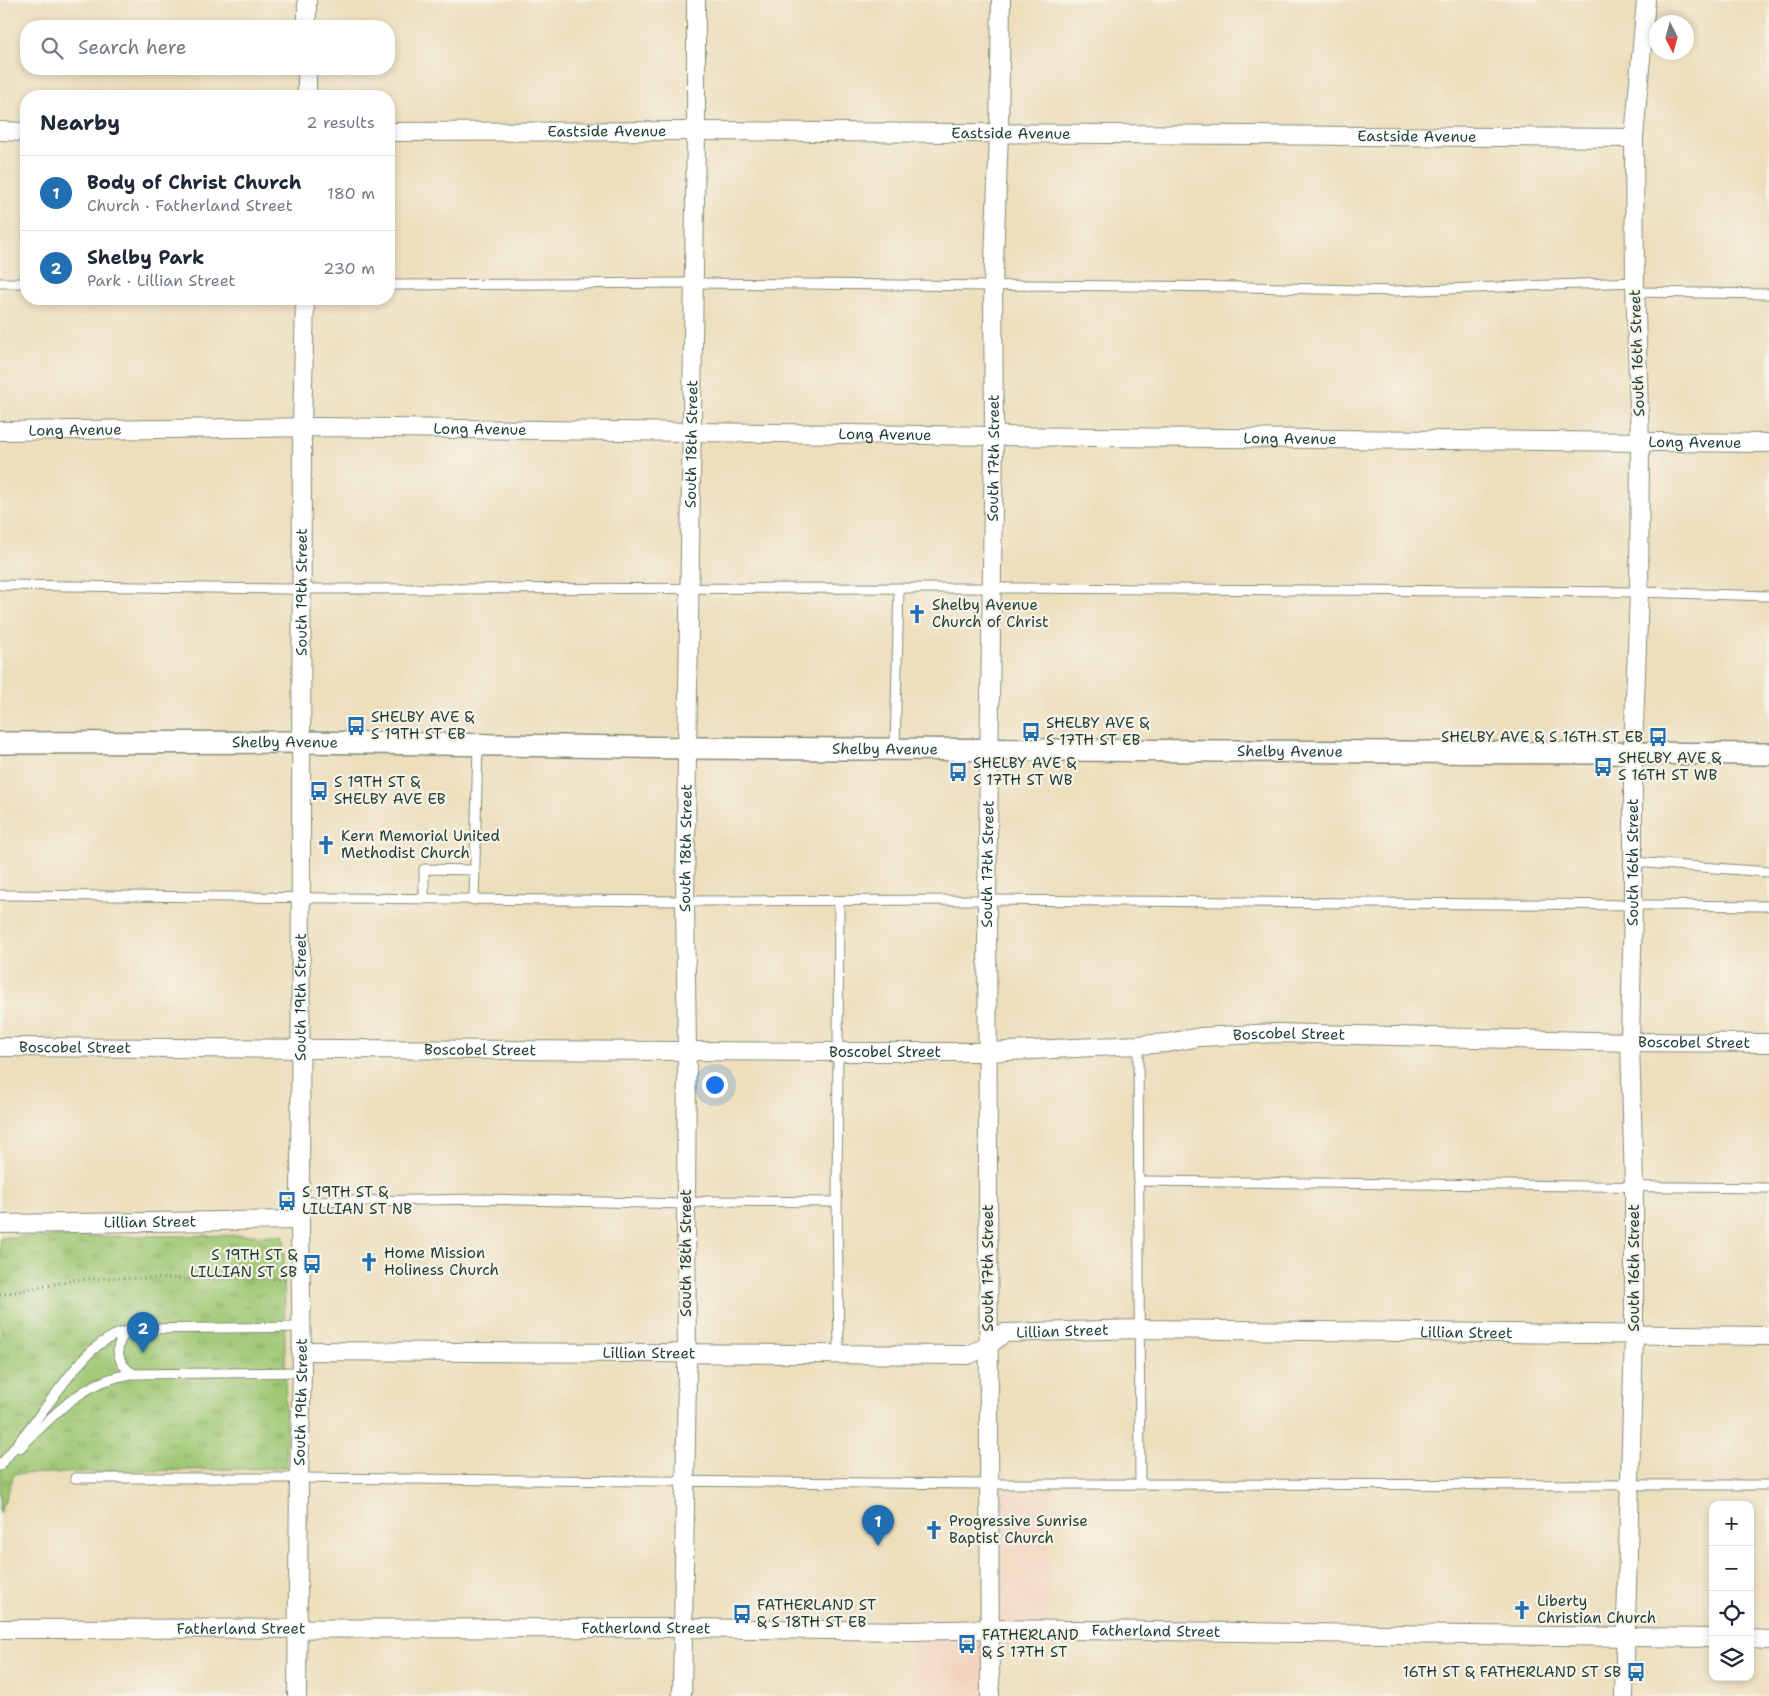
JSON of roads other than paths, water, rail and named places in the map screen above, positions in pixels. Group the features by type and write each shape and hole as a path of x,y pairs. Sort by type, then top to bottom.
{"street":[{"path":"307,0 307,20"},
{"name":"South 18th Street","path":"682,1696 687,1354 685,901 696,131 696,0"},
{"name":"South 17th Street","path":"990,1696 987,900 994,436 993,286 999,133 1001,0"},
{"name":"South 16th Street","path":"1624,1696 1624,1636 1634,1335 1634,1187 1630,1042 1633,904 1633,753 1639,592 1640,443 1634,138 1646,0"},
{"path":"307,75 307,90"},
{"name":"Eastside Avenue","path":"395,132 696,131 1634,138"},
{"path":"0,132 20,132"},
{"name":"South 19th Street","path":"297,1696 298,1478 302,1372 300,1202 302,1049 302,426 305,305"},
{"name":"Long Avenue","path":"0,431 302,426 994,436 1769,443"},
{"name":"Shelby Avenue","path":"0,743 302,742 688,748 1769,754"},
{"name":"Boscobel Street","path":"0,1047 987,1052 1138,1045 1200,1037 1276,1033 1630,1042 1769,1043"},
{"name":"Lillian Street","path":"0,1224 300,1220"},
{"name":"Lillian Street","path":"301,1351 968,1355 988,1346 1004,1333 1138,1329 1769,1336"},
{"name":"Fatherland Street","path":"0,1629 682,1628 910,1631 990,1629 1709,1638"},
{"path":"1754,1639 1769,1640"}],"lane":[{"path":"0,283 20,283"},
{"path":"395,285 694,283 1027,285 1394,291 1636,287 1769,294"},
{"path":"0,585 302,589 992,588 1639,592 1769,596"},
{"path":"896,748 899,588"},
{"path":"474,900 478,745"},
{"path":"1633,862 1769,872"},
{"path":"424,899 424,869 474,870"},
{"path":"0,895 474,900 987,900 1769,906"},
{"path":"839,900 839,1354"},
{"path":"1138,1045 1140,1484"},
{"path":"1139,1181 1769,1188"},
{"path":"300,1202 483,1200 686,1204 708,1201 838,1202"},
{"path":"143,1374 134,1373 121,1363 118,1352 120,1342 129,1331 140,1329 301,1327"},
{"path":"0,1466 88,1353 107,1339 118,1334 140,1329"},
{"path":"0,1466 79,1394 109,1378 132,1374 302,1372"},
{"path":"75,1478 990,1484 1769,1485"}],"place":[{"name":"Shelby Avenue Church of Christ","path":"917,614"},
{"name":"SHELBY AVE & S 19TH ST EB","path":"356,726"},
{"name":"SHELBY AVE & S 17TH ST EB","path":"1031,732"},
{"name":"SHELBY AVE & S 16TH ST EB","path":"1658,737"},
{"name":"SHELBY AVE & S 16TH ST WB","path":"1603,767"},
{"name":"SHELBY AVE & S 17TH ST WB","path":"958,772"},
{"name":"S 19TH ST & SHELBY AVE EB","path":"319,791"},
{"name":"Kern Memorial United Methodist Church","path":"326,845"},
{"name":"S 19TH ST & LILLIAN ST NB","path":"287,1201"},
{"name":"Home Mission Holiness Church","path":"369,1262"},
{"name":"S 19TH ST & LILLIAN ST SB","path":"312,1264"},
{"name":"Shelby Park","path":"143,1353"},
{"name":"Progressive Sunrise Baptist Church","path":"934,1530"},
{"name":"Body of Christ Church","path":"878,1546"},
{"name":"Liberty Christian Church","path":"1522,1610"},
{"name":"FATHERLAND ST & S 18TH ST EB","path":"742,1614"},
{"name":"FATHERLAND & S 17TH ST","path":"967,1644"},
{"name":"16TH ST & FATHERLAND ST SB","path":"1636,1672"}]}
